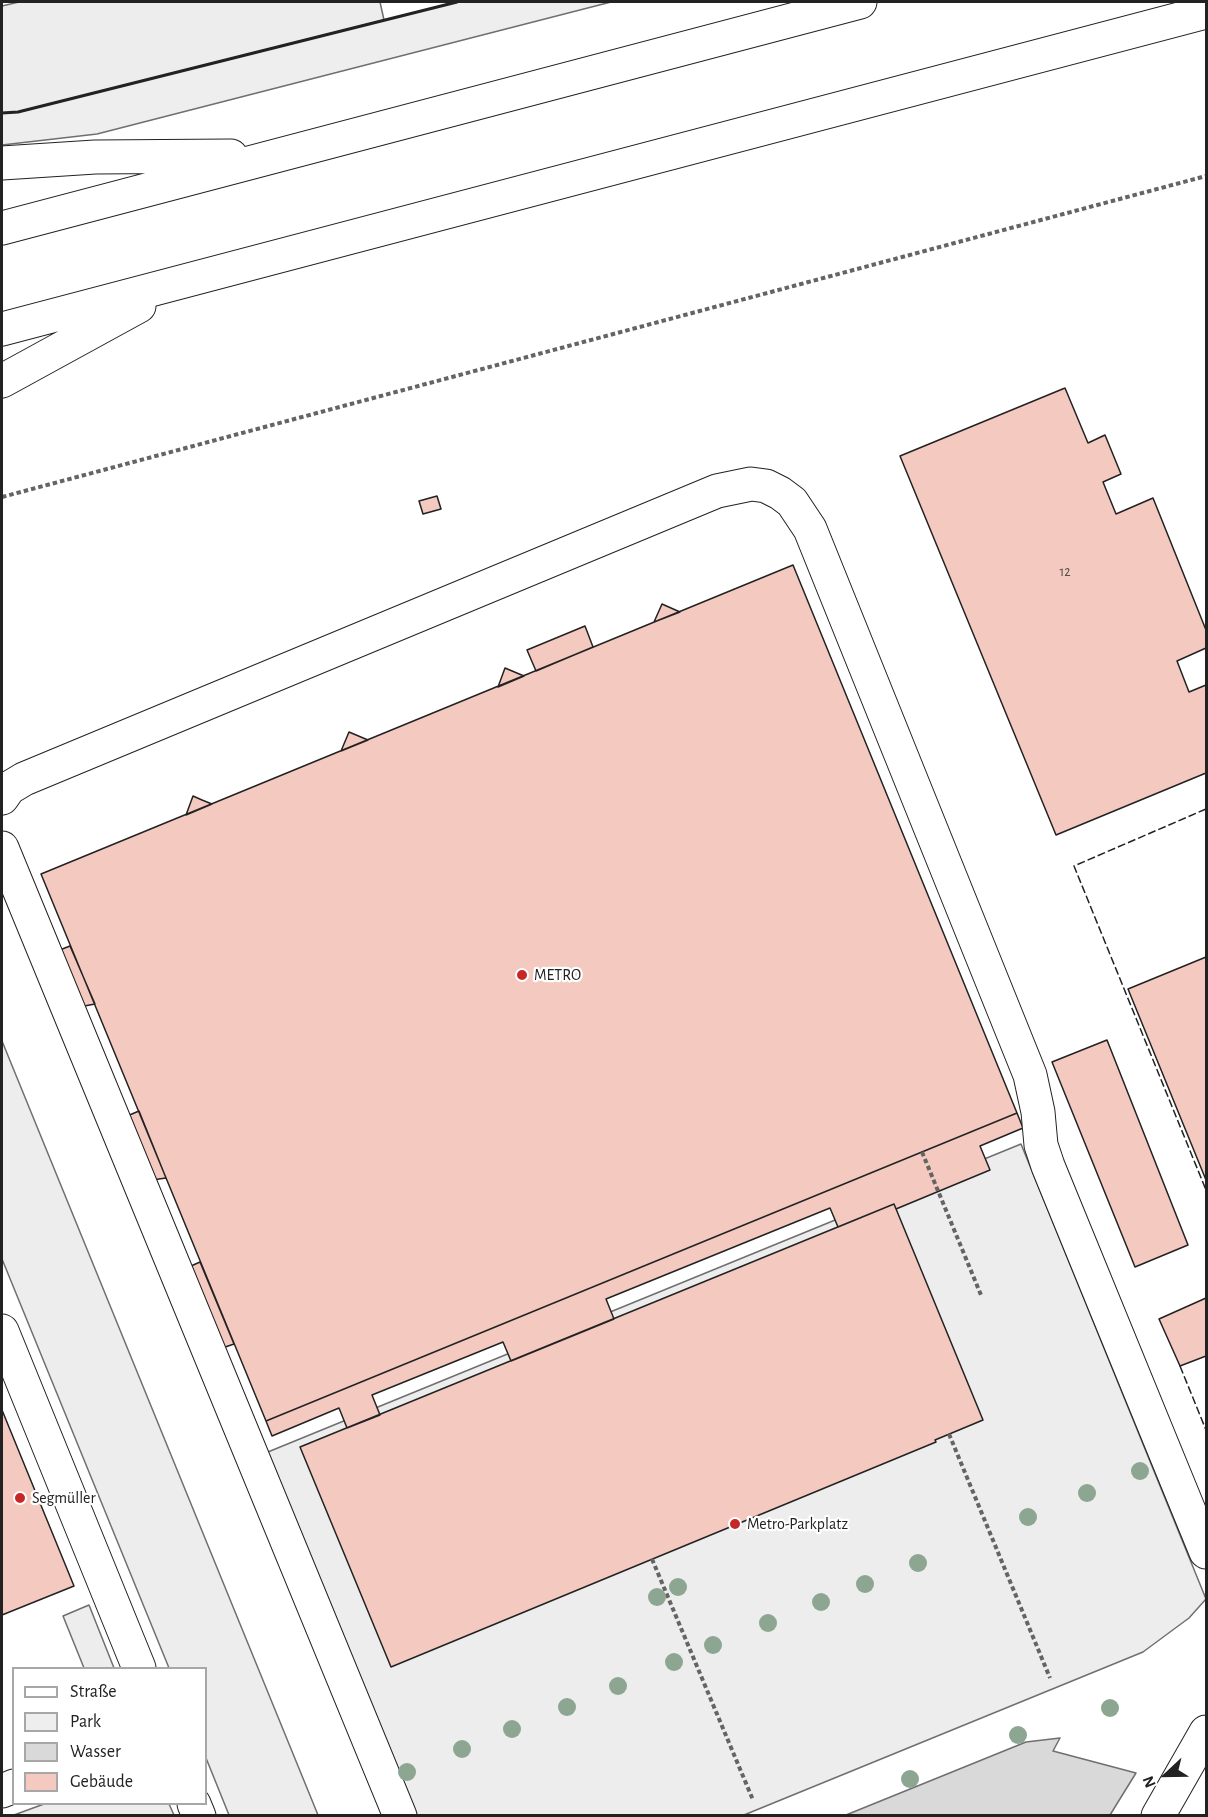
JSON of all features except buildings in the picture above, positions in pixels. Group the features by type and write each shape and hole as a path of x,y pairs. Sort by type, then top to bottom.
{"main road":[{"path":"2,228 860,2"},
{"path":"2,329 1206,12"},
{"path":"2,163 95,157 281,155"},
{"path":"2,381 186,281"},
{"path":"2,798 9,788 24,779 717,491 751,483 766,486 780,493 801,514 819,550 1030,1075 1037,1103 1041,1144 1048,1166 1206,1552"},
{"path":"2,848 400,1815"},
{"path":"2,1331 139,1667"},
{"path":"1158,1815 1206,1732"}],"path":[{"path":"2,497 1206,177"},
{"path":"922,1152 981,1295"},
{"path":"949,1434 1050,1678"},
{"path":"652,1559 753,1800"}],"green space":[{"path":"457,2 611,2 97,134 2,145 2,113 18,112"}],"shaded area":[{"path":"19,2 380,2 384,20 18,112 2,113 2,6"},
{"path":"2,1041 318,1815 229,1815 207,1760 207,1667 169,1667 2,1259"},
{"name":"Metro-Parkplatz","path":"1021,1144 1206,1599 1189,1618 1143,1652 744,1815 412,1815 263,1454"},
{"path":"89,1605 114,1667 84,1667 63,1616"},
{"path":"41,1805 169,1805 174,1815 14,1815"}],"water":[{"path":"1060,1738 1053,1751 1136,1773 1110,1815 846,1815 1026,1742"}],"fence":[{"path":"1206,809 1074,866 1206,1190"},
{"path":"1180,1366 1206,1430"}],"wall":[{"path":"2,113 18,112 457,2"}],"place":[{"name":"METRO","path":"522,975"},
{"name":"Segmüller","path":"20,1498"},
{"name":"Metro-Parkplatz","path":"735,1524"}]}
